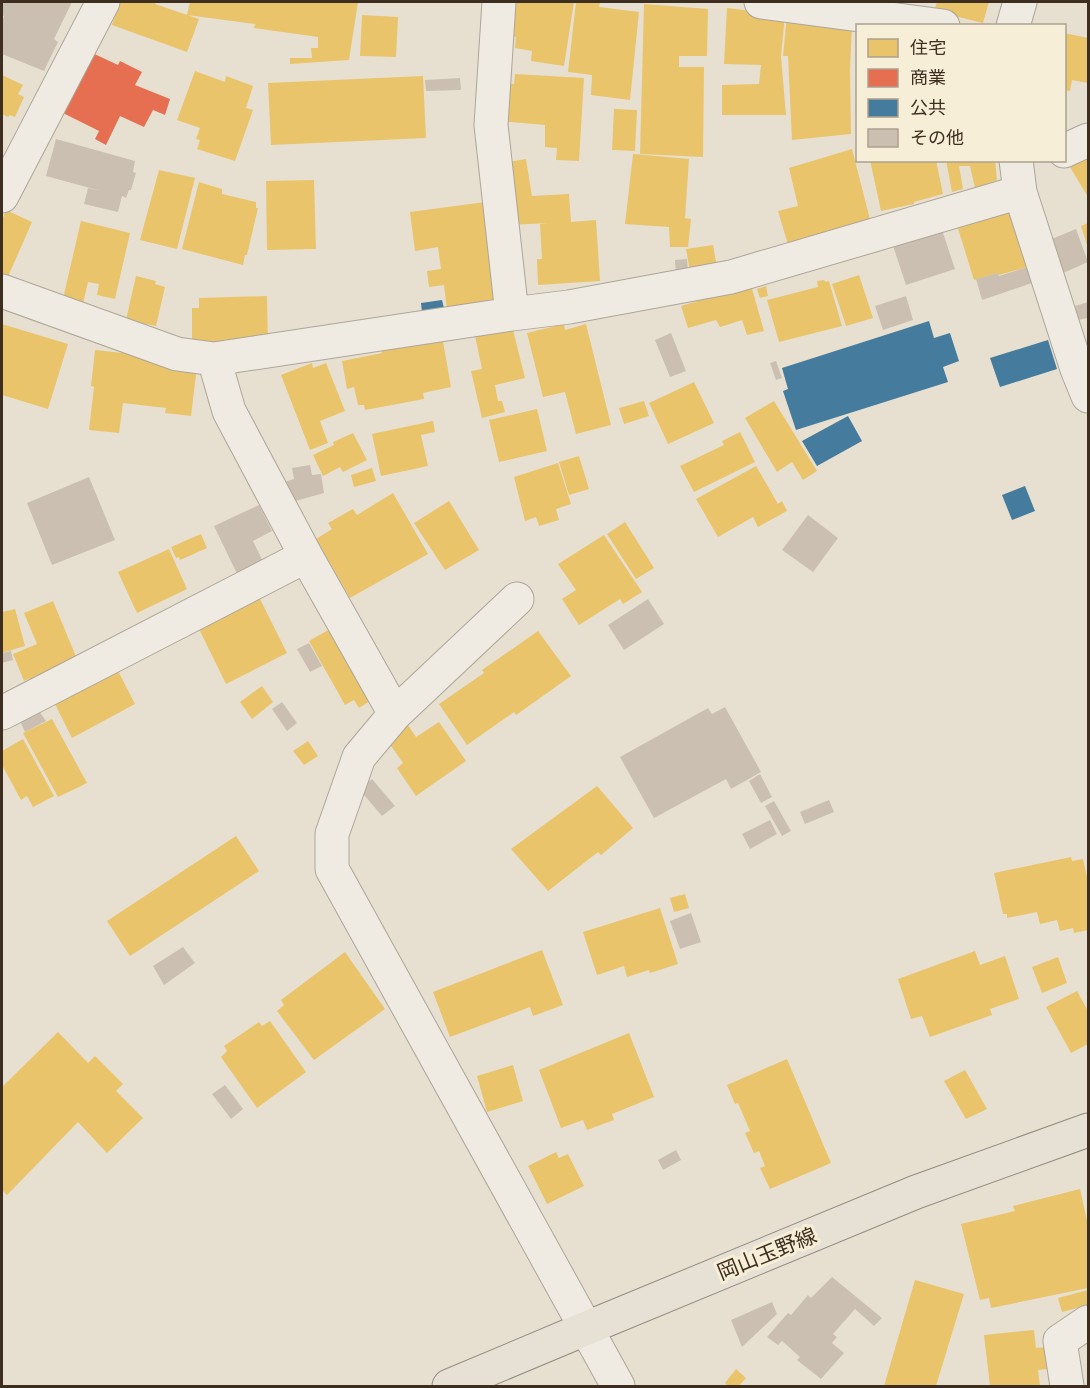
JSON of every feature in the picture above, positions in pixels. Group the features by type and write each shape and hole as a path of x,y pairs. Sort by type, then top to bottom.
{"main road":[{"name":"岡山玉野線","path":"450,1386 916,1192 1089,1130"}],"street":[{"path":"2,196 104,2"},
{"path":"499,2 491,125 512,314"},
{"path":"761,2 928,24"},
{"path":"1014,24 1020,2"},
{"path":"1066,151 1089,140"},
{"path":"2,291 177,354 214,359 569,307 731,278 1024,171 1077,369 1089,396"},
{"path":"214,359 229,411 306,556 395,714"},
{"path":"2,713 306,556"},
{"path":"517,598 395,714 359,757 332,834 332,869 618,1386"},
{"path":"1067,1386 1060,1341 1089,1322"}],"building: 住宅":[{"path":"120,2 156,2 155,4 199,19 187,52 112,25"},
{"path":"190,2 358,2 349,60 290,64 290,58 312,58 311,48 318,48 318,37 254,28 255,24 187,15"},
{"path":"509,2 574,2 564,66 531,61 532,51 515,48 516,37 504,35"},
{"path":"576,2 600,3 599,7 639,12 630,100 591,95 592,75 568,72"},
{"path":"937,2 989,2 983,23 934,11"},
{"path":"644,4 708,9 707,56 679,56 679,67 704,67 703,157 640,154"},
{"path":"727,8 785,15 781,56 786,115 722,115 722,85 759,84 761,65 724,64"},
{"path":"362,15 398,17 396,57 360,56"},
{"path":"787,15 852,23 851,134 792,140 788,56 783,56"},
{"path":"1066,33 1088,38 1088,83 1072,80 1070,91 1066,90"},
{"path":"195,71 225,82 226,76 253,86 246,108 253,110 235,161 197,149 200,140 196,139 200,128 177,120"},
{"path":"515,74 584,78 579,161 556,160 557,148 545,147 545,125 500,121 502,84 514,84"},
{"path":"2,75 23,85 18,94 24,97 15,117 2,114"},
{"path":"423,76 426,138 271,145 268,83"},
{"path":"614,109 637,110 635,151 612,150"},
{"path":"852,149 873,231 792,258 778,211 798,206 789,168"},
{"path":"633,154 689,159 685,218 691,219 688,247 670,247 669,227 625,224"},
{"path":"1088,156 1088,197 1070,167"},
{"path":"526,159 532,196 569,194 571,222 596,220 600,281 538,285 537,259 542,259 540,224 548,223 511,225 502,163"},
{"path":"870,162 936,162 943,194 914,202 914,204 881,211"},
{"path":"946,162 995,162 997,180 975,188 970,166 959,166 963,189 952,192"},
{"path":"159,170 195,178 177,249 140,240"},
{"path":"314,180 316,249 267,250 266,181"},
{"path":"199,182 222,189 222,194 256,202 256,208 258,208 243,265 182,249"},
{"path":"485,202 498,302 447,310 444,285 429,287 427,271 441,269 438,247 415,251 410,212"},
{"path":"1008,206 1027,267 974,280 956,222"},
{"path":"6,210 32,222 7,279 2,277 2,220"},
{"path":"81,221 130,233 115,299 97,295 99,284 88,282 82,308 62,303"},
{"path":"1088,223 1088,248 1081,226"},
{"path":"713,245 718,273 691,277 686,249"},
{"path":"859,275 873,318 846,326 832,284"},
{"path":"136,276 156,281 155,284 165,287 156,326 126,320"},
{"path":"817,281 829,281 842,326 779,342 767,300 818,287"},
{"path":"751,285 764,331 747,335 742,320 720,327 716,320 688,328 681,306"},
{"path":"766,286 768,296 760,298 757,289"},
{"path":"267,296 268,343 192,344 192,308 199,308 199,298"},
{"path":"511,322 525,378 495,385 498,401 502,401 505,412 482,418 471,371 482,369 474,331"},
{"path":"2,324 68,344 48,409 2,395"},
{"path":"564,324 565,330 586,324 611,425 576,434 565,392 543,397 527,333"},
{"path":"442,336 451,387 423,393 424,399 365,410 364,405 358,405 354,387 347,389 342,361 382,353 380,348"},
{"path":"95,350 160,357 197,367 191,416 165,413 166,408 123,403 119,433 89,430"},
{"path":"312,363 313,368 326,363 345,411 320,421 328,443 310,450 281,375"},
{"path":"694,382 714,423 668,444 649,403"},
{"path":"644,401 649,416 624,424 619,408"},
{"path":"774,401 817,471 803,480 792,462 777,472 745,418"},
{"path":"537,409 547,451 499,462 489,420"},
{"path":"433,421 435,432 421,435 428,466 381,476 372,434"},
{"path":"740,432 755,462 694,492 680,466 724,445 722,441"},
{"path":"353,433 367,460 343,472 340,467 323,476 313,455"},
{"path":"579,456 589,489 569,495 559,462"},
{"path":"558,463 571,504 556,509 559,520 539,526 536,517 525,521 514,477"},
{"path":"756,466 778,504 782,501 787,511 758,527 753,517 718,537 696,499"},
{"path":"372,468 376,481 354,487 351,475"},
{"path":"393,493 428,554 350,598 316,539 332,529 328,523 353,509 357,515"},
{"path":"449,501 479,550 445,570 414,523"},
{"path":"625,522 654,568 636,579 607,534"},
{"path":"201,534 207,548 180,560 179,557 176,558 171,547"},
{"path":"604,535 642,592 623,604 620,599 579,625 562,599 576,590 558,564"},
{"path":"169,549 187,589 137,613 118,572"},
{"path":"259,597 287,653 226,684 198,627"},
{"path":"53,601 77,659 24,681 13,654 37,644 24,613"},
{"path":"15,609 25,646 2,653 2,612"},
{"path":"337,625 378,696 359,708 354,700 345,705 309,641"},
{"path":"538,631 571,676 516,715 514,712 467,745 439,704 484,673 482,670"},
{"path":"115,665 135,704 72,738 52,698"},
{"path":"262,686 273,702 252,719 240,702"},
{"path":"52,719 87,783 58,797 23,733"},
{"path":"439,722 466,761 416,796 397,768 403,763 387,740 408,725 416,737"},
{"path":"23,739 54,796 33,807 27,796 21,800 2,765 2,751"},
{"path":"308,741 318,756 304,765 293,751"},
{"path":"597,786 633,828 601,855 598,852 548,891 511,849"},
{"path":"236,836 259,871 130,956 107,921"},
{"path":"1071,857 1072,861 1083,859 1088,882 1088,930 1074,933 1073,928 1060,931 1057,920 1040,924 1037,912 1007,918 1007,914 1003,914 994,873"},
{"path":"685,894 689,908 674,912 670,898"},
{"path":"660,908 678,964 650,973 649,970 627,977 624,966 597,975 583,932"},
{"path":"542,950 563,1005 533,1016 530,1007 450,1037 433,992"},
{"path":"975,951 980,965 1005,956 1019,999 990,1009 992,1015 930,1037 922,1016 911,1019 898,979"},
{"path":"345,952 385,1009 314,1060 277,1011 284,1005 281,1000"},
{"path":"1058,957 1067,983 1042,993 1032,967"},
{"path":"1077,991 1088,1011 1088,1044 1071,1053 1046,1007"},
{"path":"270,1021 306,1072 257,1108 221,1057 227,1051 224,1046 259,1022 262,1026"},
{"path":"58,1032 88,1063 95,1056 123,1084 116,1091 143,1118 107,1153 78,1122 7,1195 2,1190 2,1087"},
{"path":"629,1033 654,1097 612,1114 614,1120 587,1130 583,1120 561,1128 539,1070"},
{"path":"787,1059 831,1163 770,1189 760,1168 765,1166 759,1151 754,1153 745,1133 750,1131 727,1085"},
{"path":"513,1065 523,1101 487,1112 477,1076"},
{"path":"965,1070 987,1109 966,1119 944,1081"},
{"path":"556,1152 559,1158 568,1154 584,1186 547,1204 528,1166"},
{"path":"1080,1189 1088,1225 1088,1288 991,1308 989,1298 980,1300 961,1224 1015,1211 1013,1206"},
{"path":"915,1280 964,1294 936,1386 884,1386"},
{"path":"1088,1290 1088,1305 1062,1312 1058,1298"},
{"path":"1034,1330 1036,1348 1046,1347 1048,1369 1038,1370 1040,1386 990,1386 984,1335"},
{"path":"736,1369 746,1378 739,1386 728,1386 725,1383"}],"building: 商業":[{"path":"88,51 118,65 120,61 142,72 135,85 170,99 165,115 153,110 144,127 120,116 106,145 95,139 99,131 59,111"}],"building: 公共":[{"path":"442,300 444,308 422,312 421,303"},
{"path":"929,321 934,338 950,333 959,361 943,367 948,382 796,430 783,391 788,389 782,368"},
{"path":"1048,340 1057,369 1000,387 990,358"},
{"path":"848,416 862,441 817,466 802,441"},
{"path":"1025,486 1035,511 1012,520 1002,495"}],"building: その他":[{"path":"2,2 72,2 54,39 58,42 44,71 2,54 4,16 2,15"},
{"path":"460,78 461,90 426,91 425,80"},
{"path":"56,139 135,161 133,172 136,173 131,190 126,198 122,196 118,212 84,204 88,188 101,191 46,176"},
{"path":"1076,229 1088,262 1061,274 1047,241"},
{"path":"942,230 955,269 906,285 893,246"},
{"path":"687,259 689,285 677,288 675,260"},
{"path":"1027,267 1032,283 982,300 976,279 998,273 999,276"},
{"path":"906,296 913,320 883,330 875,306"},
{"path":"1088,302 1088,318 1078,320 1075,306"},
{"path":"671,333 686,371 670,377 655,340"},
{"path":"776,361 782,378 776,380 770,363"},
{"path":"310,465 312,475 321,474 324,493 288,503 278,484 294,479 292,468"},
{"path":"89,477 115,540 52,565 27,503"},
{"path":"259,505 272,531 253,541 266,568 240,580 214,526"},
{"path":"808,515 838,538 813,572 782,550"},
{"path":"648,599 664,624 624,650 608,625"},
{"path":"309,643 322,666 310,672 297,649"},
{"path":"11,651 13,660 2,663 2,653"},
{"path":"282,702 297,723 287,731 272,709"},
{"path":"725,707 761,772 731,789 726,779 654,818 620,757 708,708 712,714"},
{"path":"39,711 46,721 25,732 20,721"},
{"path":"760,774 772,797 761,803 749,781"},
{"path":"372,779 395,806 382,816 359,789"},
{"path":"829,800 834,812 805,824 800,812"},
{"path":"774,801 791,831 782,836 765,806"},
{"path":"770,820 777,834 750,849 742,834"},
{"path":"691,913 701,942 680,949 670,921"},
{"path":"183,947 195,963 164,985 153,966"},
{"path":"225,1085 243,1109 231,1119 212,1094"},
{"path":"676,1150 681,1160 663,1170 658,1160"},
{"path":"832,1277 882,1318 874,1326 855,1309 833,1334 837,1337 832,1343 844,1353 821,1379 797,1360 800,1357 782,1341 778,1345 767,1337 788,1313 791,1315 808,1295 811,1298"},
{"path":"772,1302 777,1314 742,1347 731,1320"}]}
